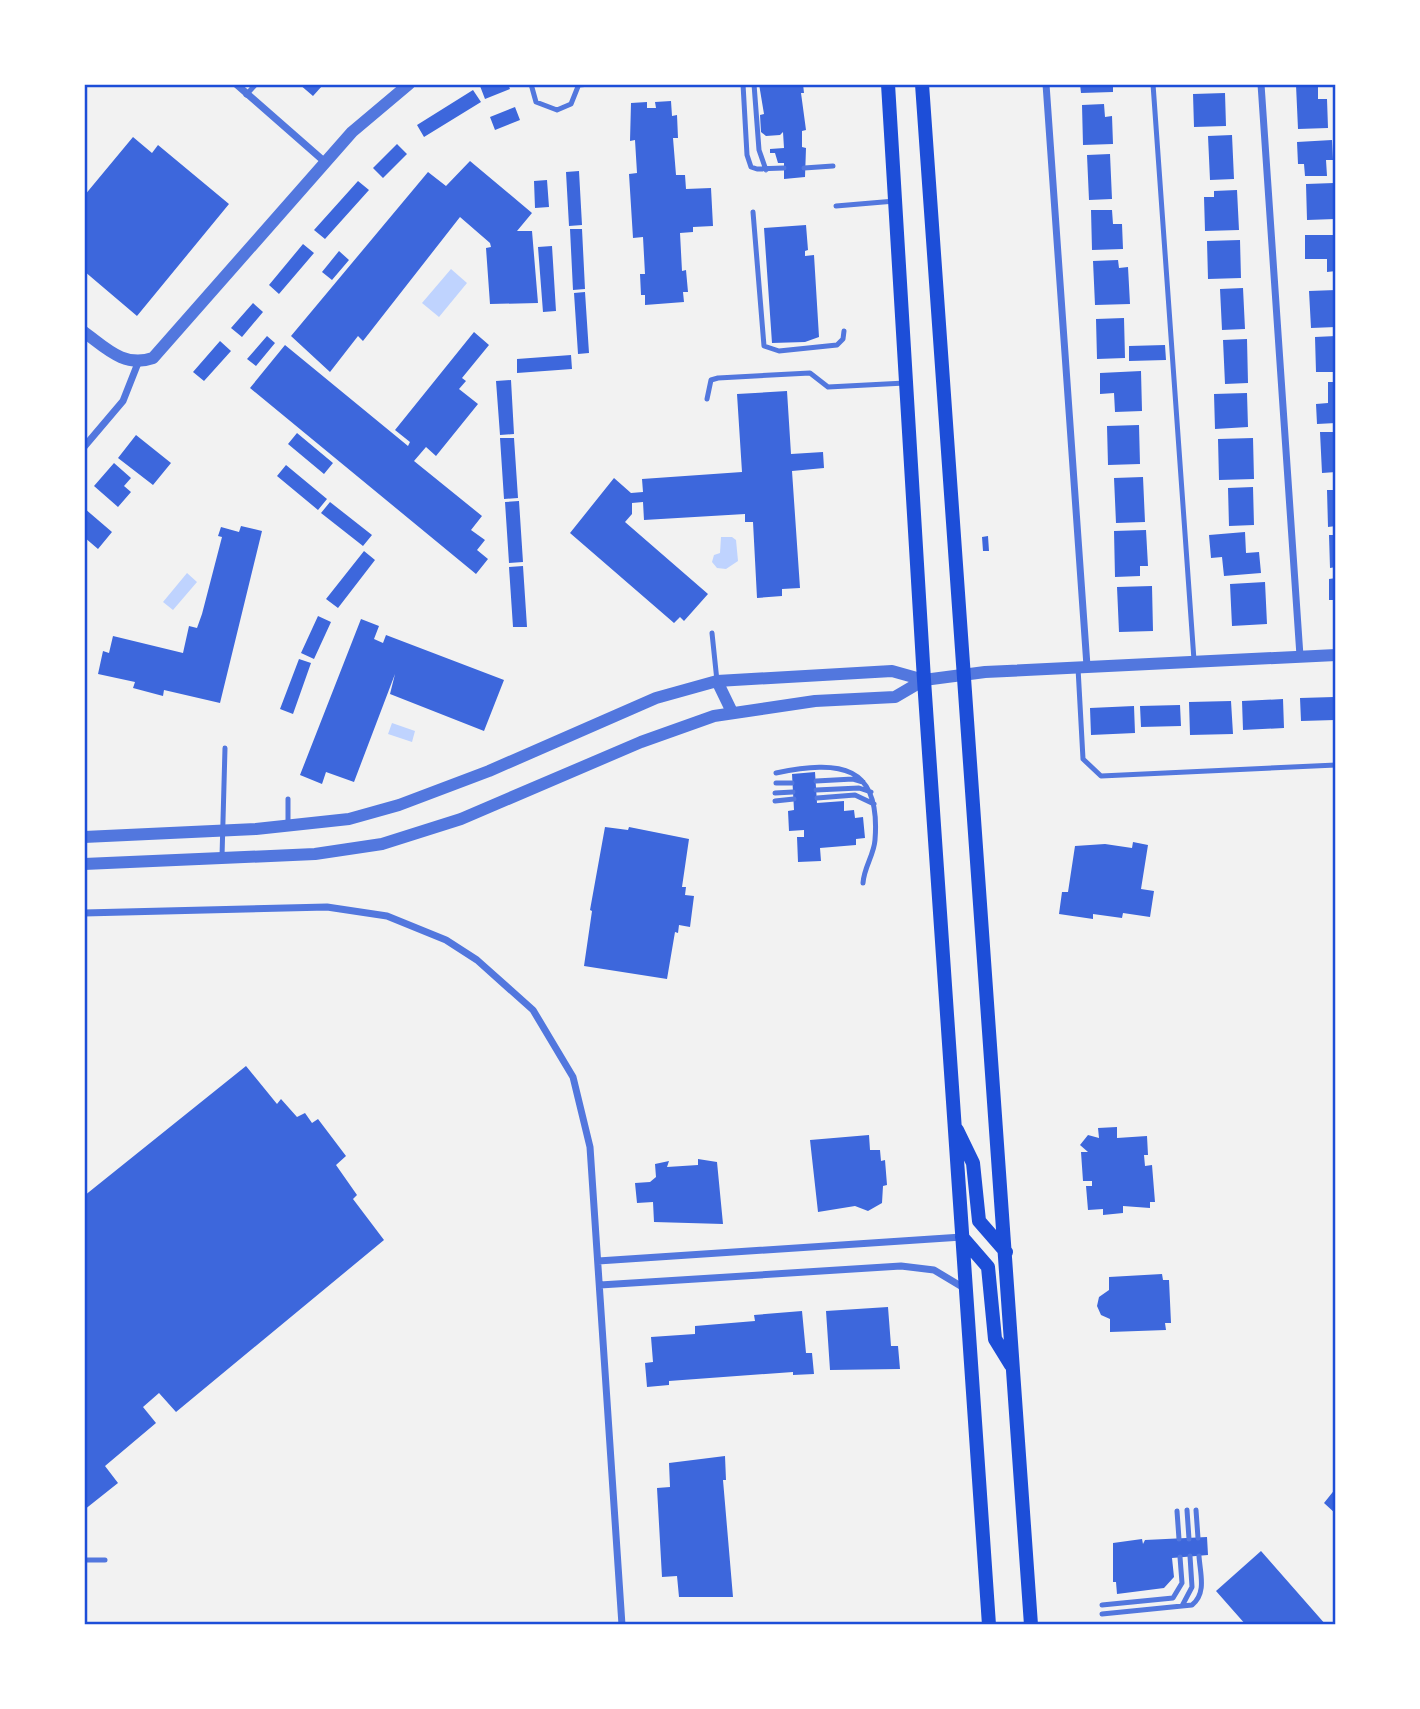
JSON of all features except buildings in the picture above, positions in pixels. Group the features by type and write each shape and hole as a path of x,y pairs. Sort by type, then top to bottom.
{"main road":[{"path":"888,84 924,680 989,1625"},
{"path":"922,84 1031,1625"},
{"path":"954,1122 973,1163 979,1221 1006,1252"},
{"path":"962,1237 988,1267 995,1339 1013,1370"}],"street":[{"path":"236,84 325,162"},
{"path":"84,332 116,356 138,363 153,358 352,132 409,84"},
{"path":"1046,84 1083,666"},
{"path":"1261,84 1300,656"},
{"path":"84,447 123,401 138,363"},
{"path":"84,837 288,827 349,819 399,805 528,754 656,698 717,681 892,671 924,680 985,672 1083,666 1336,655"},
{"path":"84,864 341,852 402,839 503,802 677,729 732,712 815,701 895,697 924,680"},
{"path":"717,681 732,712"},
{"path":"84,913 327,907 387,916 446,940 477,960 533,1010 573,1077 590,1147 622,1625"},
{"path":"598,1261 962,1237"},
{"path":"600,1285 901,1266 934,1270 965,1289"}],"lane":[{"path":"246,95 256,84"},
{"path":"531,84 536,102 557,110 571,104 579,84 590,84"},
{"path":"743,84 747,155 751,167 784,169"},
{"path":"754,84 759,150 766,170"},
{"path":"1153,84 1194,661"},
{"path":"804,167 833,166"},
{"path":"836,206 897,201"},
{"path":"753,212 764,346 779,351 836,345 843,339 845,331"},
{"path":"707,398 710,380 718,378 800,373 817,376 828,387 908,382"},
{"path":"712,633 717,681"},
{"path":"1083,666 1083,759 1101,776 1336,765"},
{"path":"222,859 225,748"},
{"path":"776,773 812,768 849,770 866,783 874,804 875,843 863,883"},
{"path":"816,781 853,779 866,783"},
{"path":"776,783 792,783"},
{"path":"816,790 859,788 871,792"},
{"path":"775,793 793,792"},
{"path":"817,798 855,795 874,804"},
{"path":"288,799 288,827"},
{"path":"775,801 794,799"},
{"path":"1187,1510 1189,1539"},
{"path":"1196,1510 1198,1538"},
{"path":"1177,1511 1179,1539"},
{"path":"1176,1608 1185,1604 1192,1587 1190,1556"},
{"path":"1102,1614 1192,1605 1199,1600 1202,1591 1199,1556"},
{"path":"1102,1605 1173,1598 1182,1583 1180,1557"},
{"path":"84,1560 105,1560"}],"water":[{"path":"451,269 467,283 439,317 422,303"},
{"path":"721,537 732,537 736,540 738,561 726,569 717,568 712,562 714,555 720,553"},
{"path":"187,573 197,582 173,610 163,602"},
{"path":"392,723 415,731 412,742 388,734"}]}
